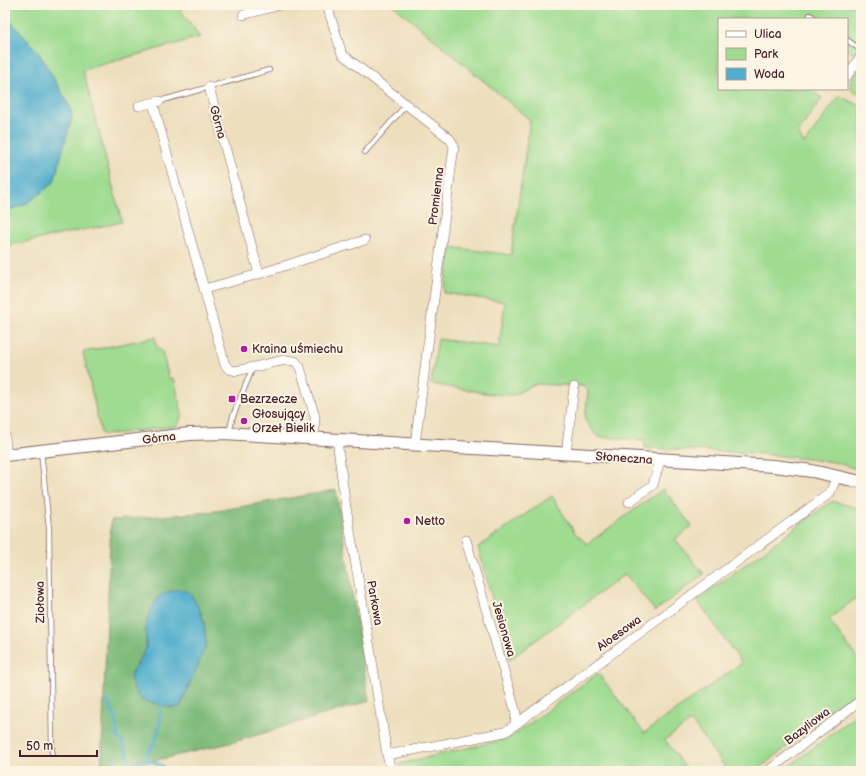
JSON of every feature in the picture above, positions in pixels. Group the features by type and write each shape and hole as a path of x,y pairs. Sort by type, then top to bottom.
{"street":[{"path":"244,15 280,5"},
{"name":"Promienna","path":"327,5 342,54 450,139 454,146 416,444"},
{"path":"848,75 861,56"},
{"name":"Górna","path":"209,87 259,274"},
{"path":"139,106 156,102 222,359 226,366 234,371 287,360 293,360 298,364 314,417 314,438"},
{"path":"204,289 259,274 365,240"},
{"path":"566,454 574,387"},
{"name":"Górna","path":"6,455 190,434 229,433 386,443"},
{"path":"5,436 6,455"},
{"name":"Parkowa","path":"337,440 345,501 387,755 391,771"},
{"name":"Słoneczna","path":"386,443 779,467 837,476 861,482"},
{"path":"629,502 653,485 660,460"},
{"name":"Aloesowa","path":"387,755 505,732 830,493 837,476"},
{"name":"Jesionowa","path":"466,540 516,713 515,724"},
{"name":"Bazyliowa","path":"768,771 861,700"}],"lane":[{"path":"810,15 814,18"},
{"path":"848,41 861,50"},
{"path":"156,102 268,70"},
{"path":"365,152 406,105"},
{"path":"229,433 233,416 253,367"},
{"name":"Ziołowa","path":"41,452 49,524 52,752"}],"green space":[{"path":"5,5 177,5 200,37 83,70 122,222 5,246"},
{"path":"393,5 861,5 861,44 853,54 848,51 848,18 718,18 718,90 811,90 822,98 798,132 804,144 839,96 861,106 861,470 834,462 755,453 645,448 645,440 598,437 585,421 588,391 583,386 535,384 514,395 492,394 431,384 438,339 499,347 505,302 444,293 450,247 511,255 530,120"},
{"path":"861,65 861,94 852,90 850,81"},
{"path":"155,337 157,348 162,351 169,379 174,378 182,414 178,426 104,435 101,433 83,352"},
{"path":"663,489 692,526 675,539 704,574 655,611 625,574 509,660 478,547 552,496 575,533 587,544"},
{"path":"336,490 369,701 234,742 111,771 101,771 111,520 210,512","holes":["168,592 199,608 204,622 206,646 153,702 146,702 130,676 139,659 144,654 146,648 146,630 153,606 161,596"]},
{"path":"832,501 861,509 861,594 829,619 861,664 861,690 756,771 728,771 691,721 665,740 688,771 400,771 399,764 510,738 598,673 644,733 742,663 697,600"},
{"path":"861,711 861,771 783,771"}],"water":[{"path":"5,20 10,21 39,53 70,107 72,118 54,182 24,205 5,211"},
{"path":"179,589 190,593 199,608 204,622 206,646 180,707 172,708 146,702 140,698 135,691 130,676 146,648 147,625 153,606 161,595"}],"waterway":[{"path":"107,700 117,721 117,736 126,750 129,759 129,768"},
{"path":"144,759 158,734 161,705"},
{"path":"123,771 144,759 163,766"}],"place":[{"name":"Kraina uśmiechu","path":"244,349"},
{"name":"Bezrzecze","path":"232,399"},
{"name":"Głosujący Orzeł Bielik","path":"244,421"},
{"name":"Netto","path":"407,521"}]}
